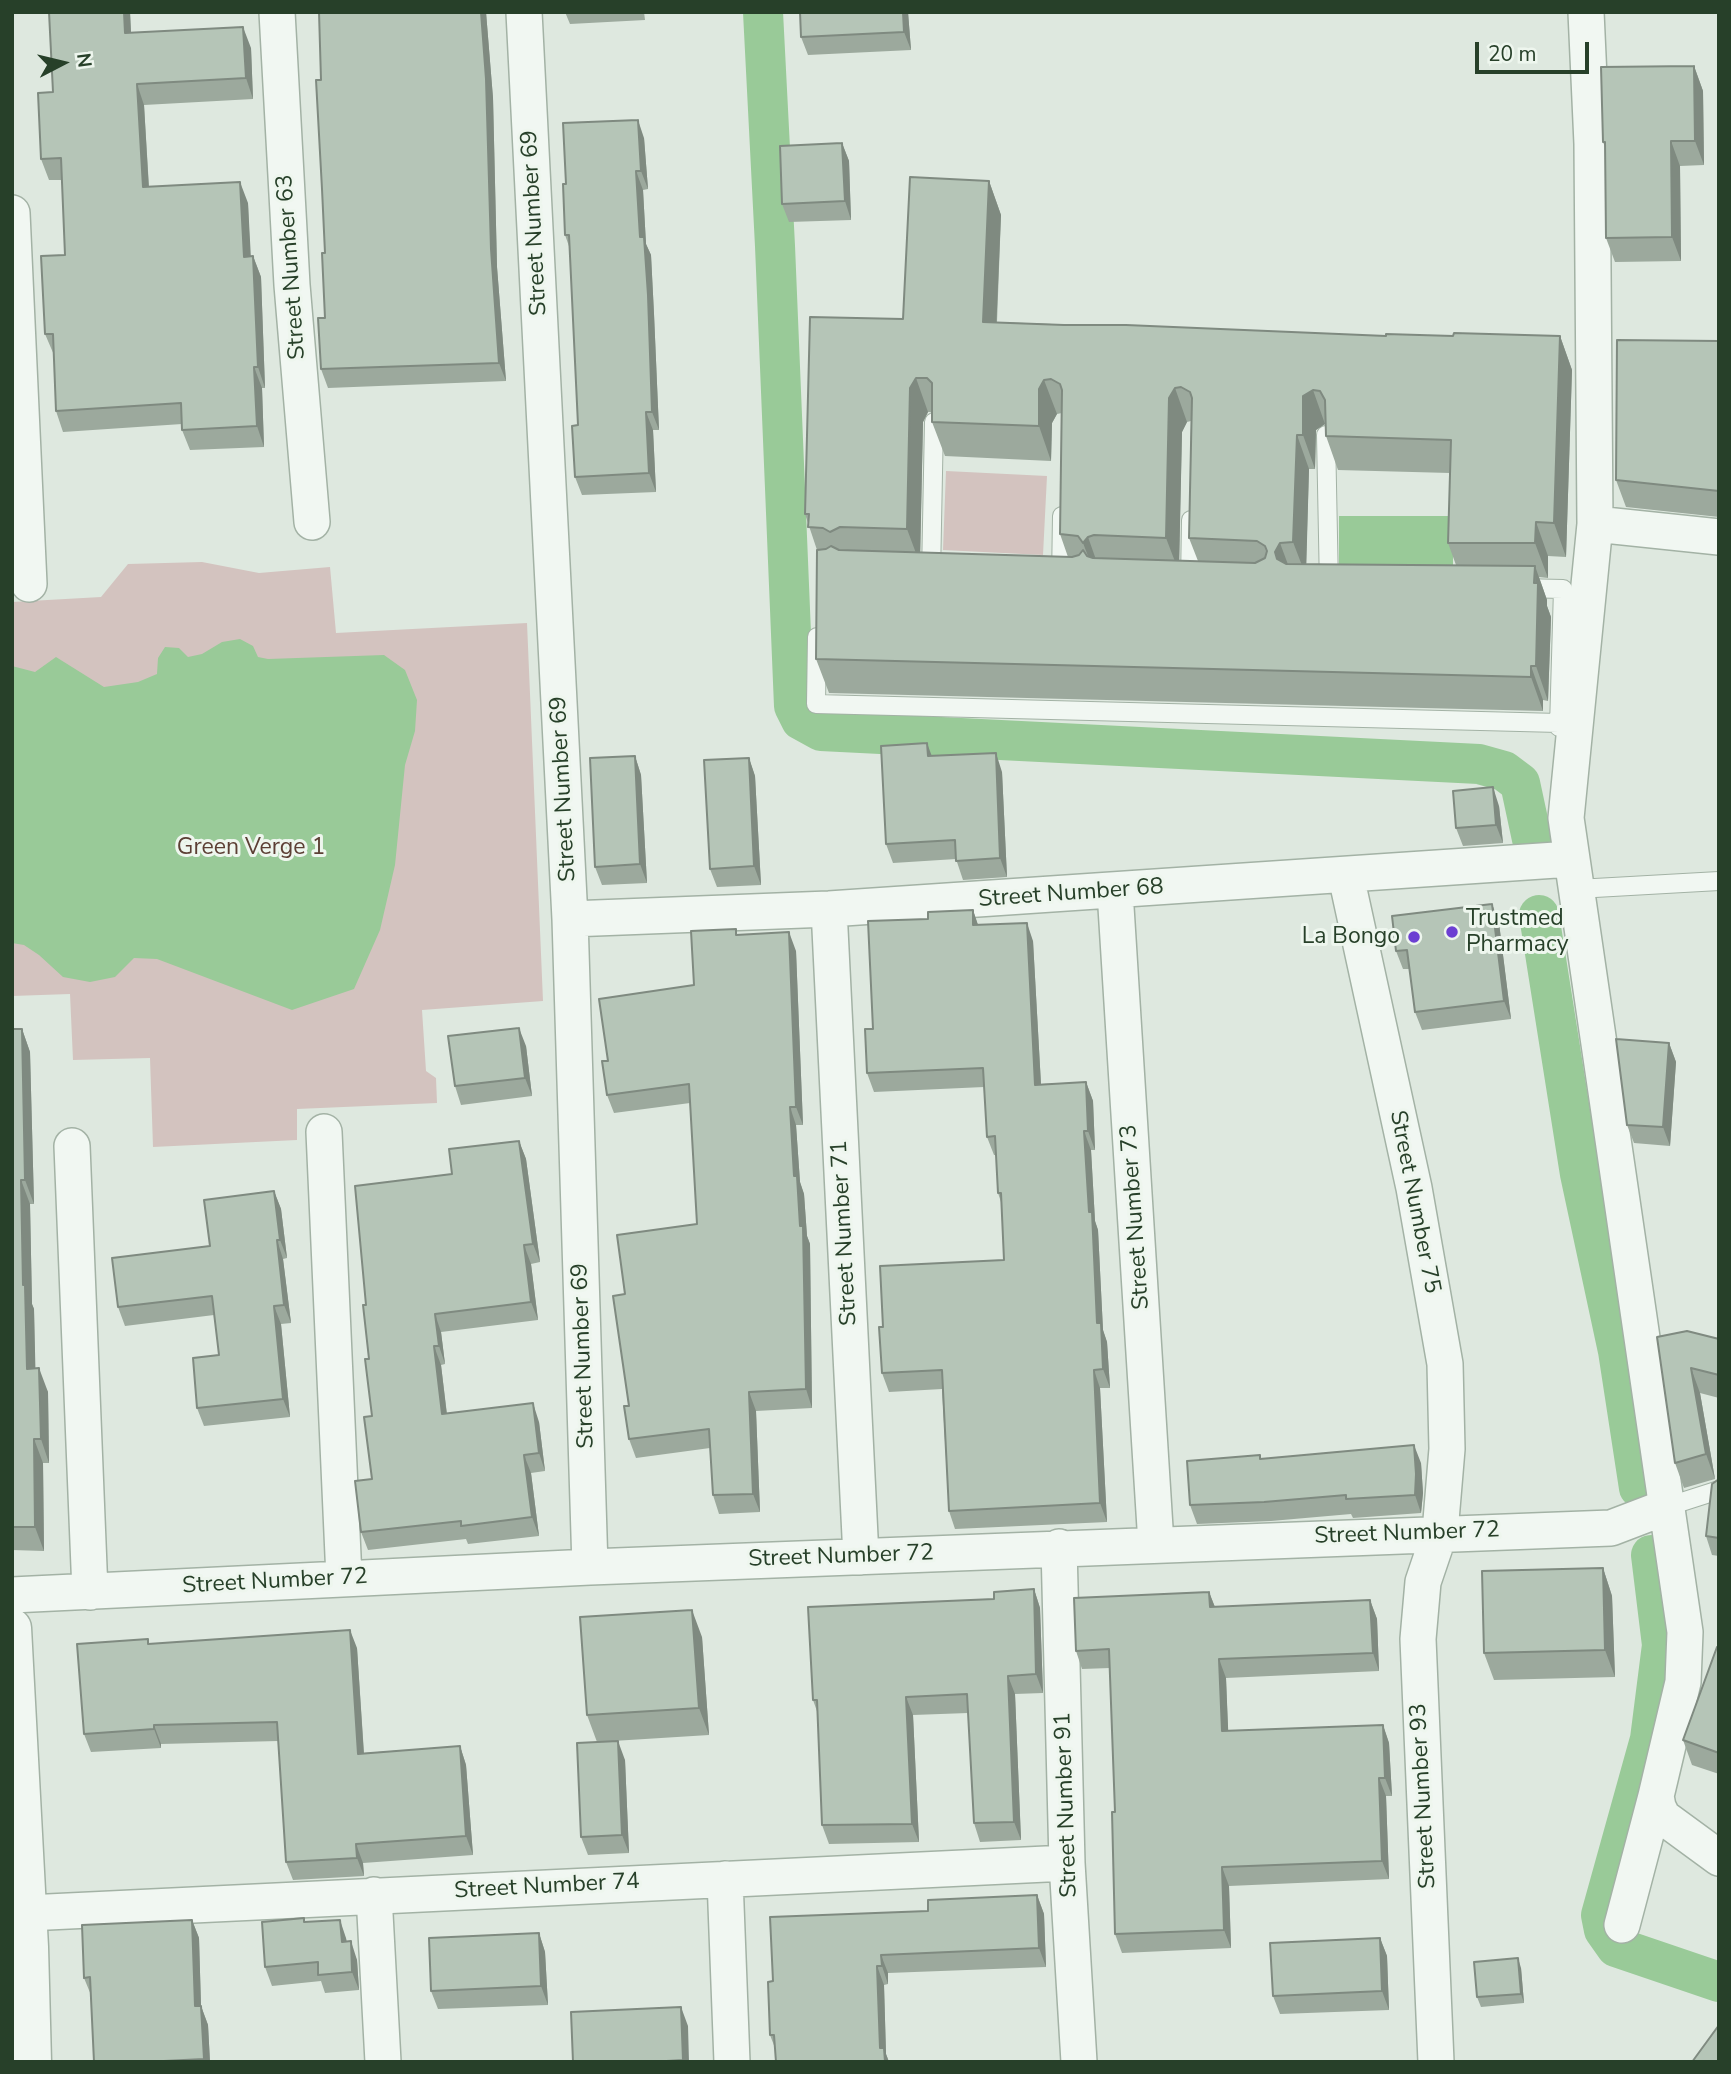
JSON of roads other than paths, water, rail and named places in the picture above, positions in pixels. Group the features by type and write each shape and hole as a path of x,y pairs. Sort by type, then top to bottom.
{"street":[{"name":"Street Number 63","path":"277,12 292,285 312,522"},
{"name":"Street Number 69","path":"524,12 570,919 590,1567"},
{"path":"1586,12 1591,144 1595,524 1566,818 1685,1632 1683,1682 1622,1925"},
{"path":"12,213 29,584"},
{"path":"1595,524 1719,537"},
{"name":"Street Number 68","path":"570,919 829,909 1346,876 1574,874"},
{"name":"Street Number 75","path":"1346,876 1414,1188 1445,1364 1447,1449 1440,1532"},
{"name":"Street Number 73","path":"1115,891 1156,1544"},
{"name":"Street Number 71","path":"829,909 861,1557"},
{"path":"324,1132 344,1578"},
{"path":"72,1146 90,1592"},
{"name":"Street Number 72","path":"12,1595 1059,1547 1611,1528 1666,1507"},
{"name":"Street Number 93","path":"1436,2062 1418,1639 1423,1582 1440,1532"},
{"name":"Street Number 91","path":"1059,1547 1067,1863 1079,2062"},
{"path":"12,1628 23,1936 32,2062"},
{"path":"1656,1796 1663,1817 1719,1858"},
{"name":"Street Number 74","path":"23,1936 374,1895 1067,1863"},
{"path":"724,1879 732,2062"},
{"path":"374,1895 383,2062"}],"lane":[{"path":"931,575 934,422"},
{"path":"1309,587 1336,587 1326,435"},
{"path":"1190,584 1192,501"},
{"path":"1060,579 1062,502"},
{"path":"1508,588 1563,589 1559,723 1566,818"},
{"path":"817,625 816,704 1559,723"},
{"path":"1574,874 1719,881"},
{"path":"1666,1507 1719,1490"}],"waterway":[{"path":"763,12 794,706 801,720 821,731 1479,764 1504,771 1520,783 1532,839"},
{"path":"1539,915 1580,1174 1618,1351 1639,1488"},
{"path":"1651,1555 1662,1645 1650,1739 1601,1915 1604,1930 1616,1947 1719,1982"}],"place":[{"name":"Trustmed Pharmacy","path":"1452,932"},
{"name":"La Bongo","path":"1414,937"}],"park label":[{"name":"Green Verge 1","path":"251,848"}]}
